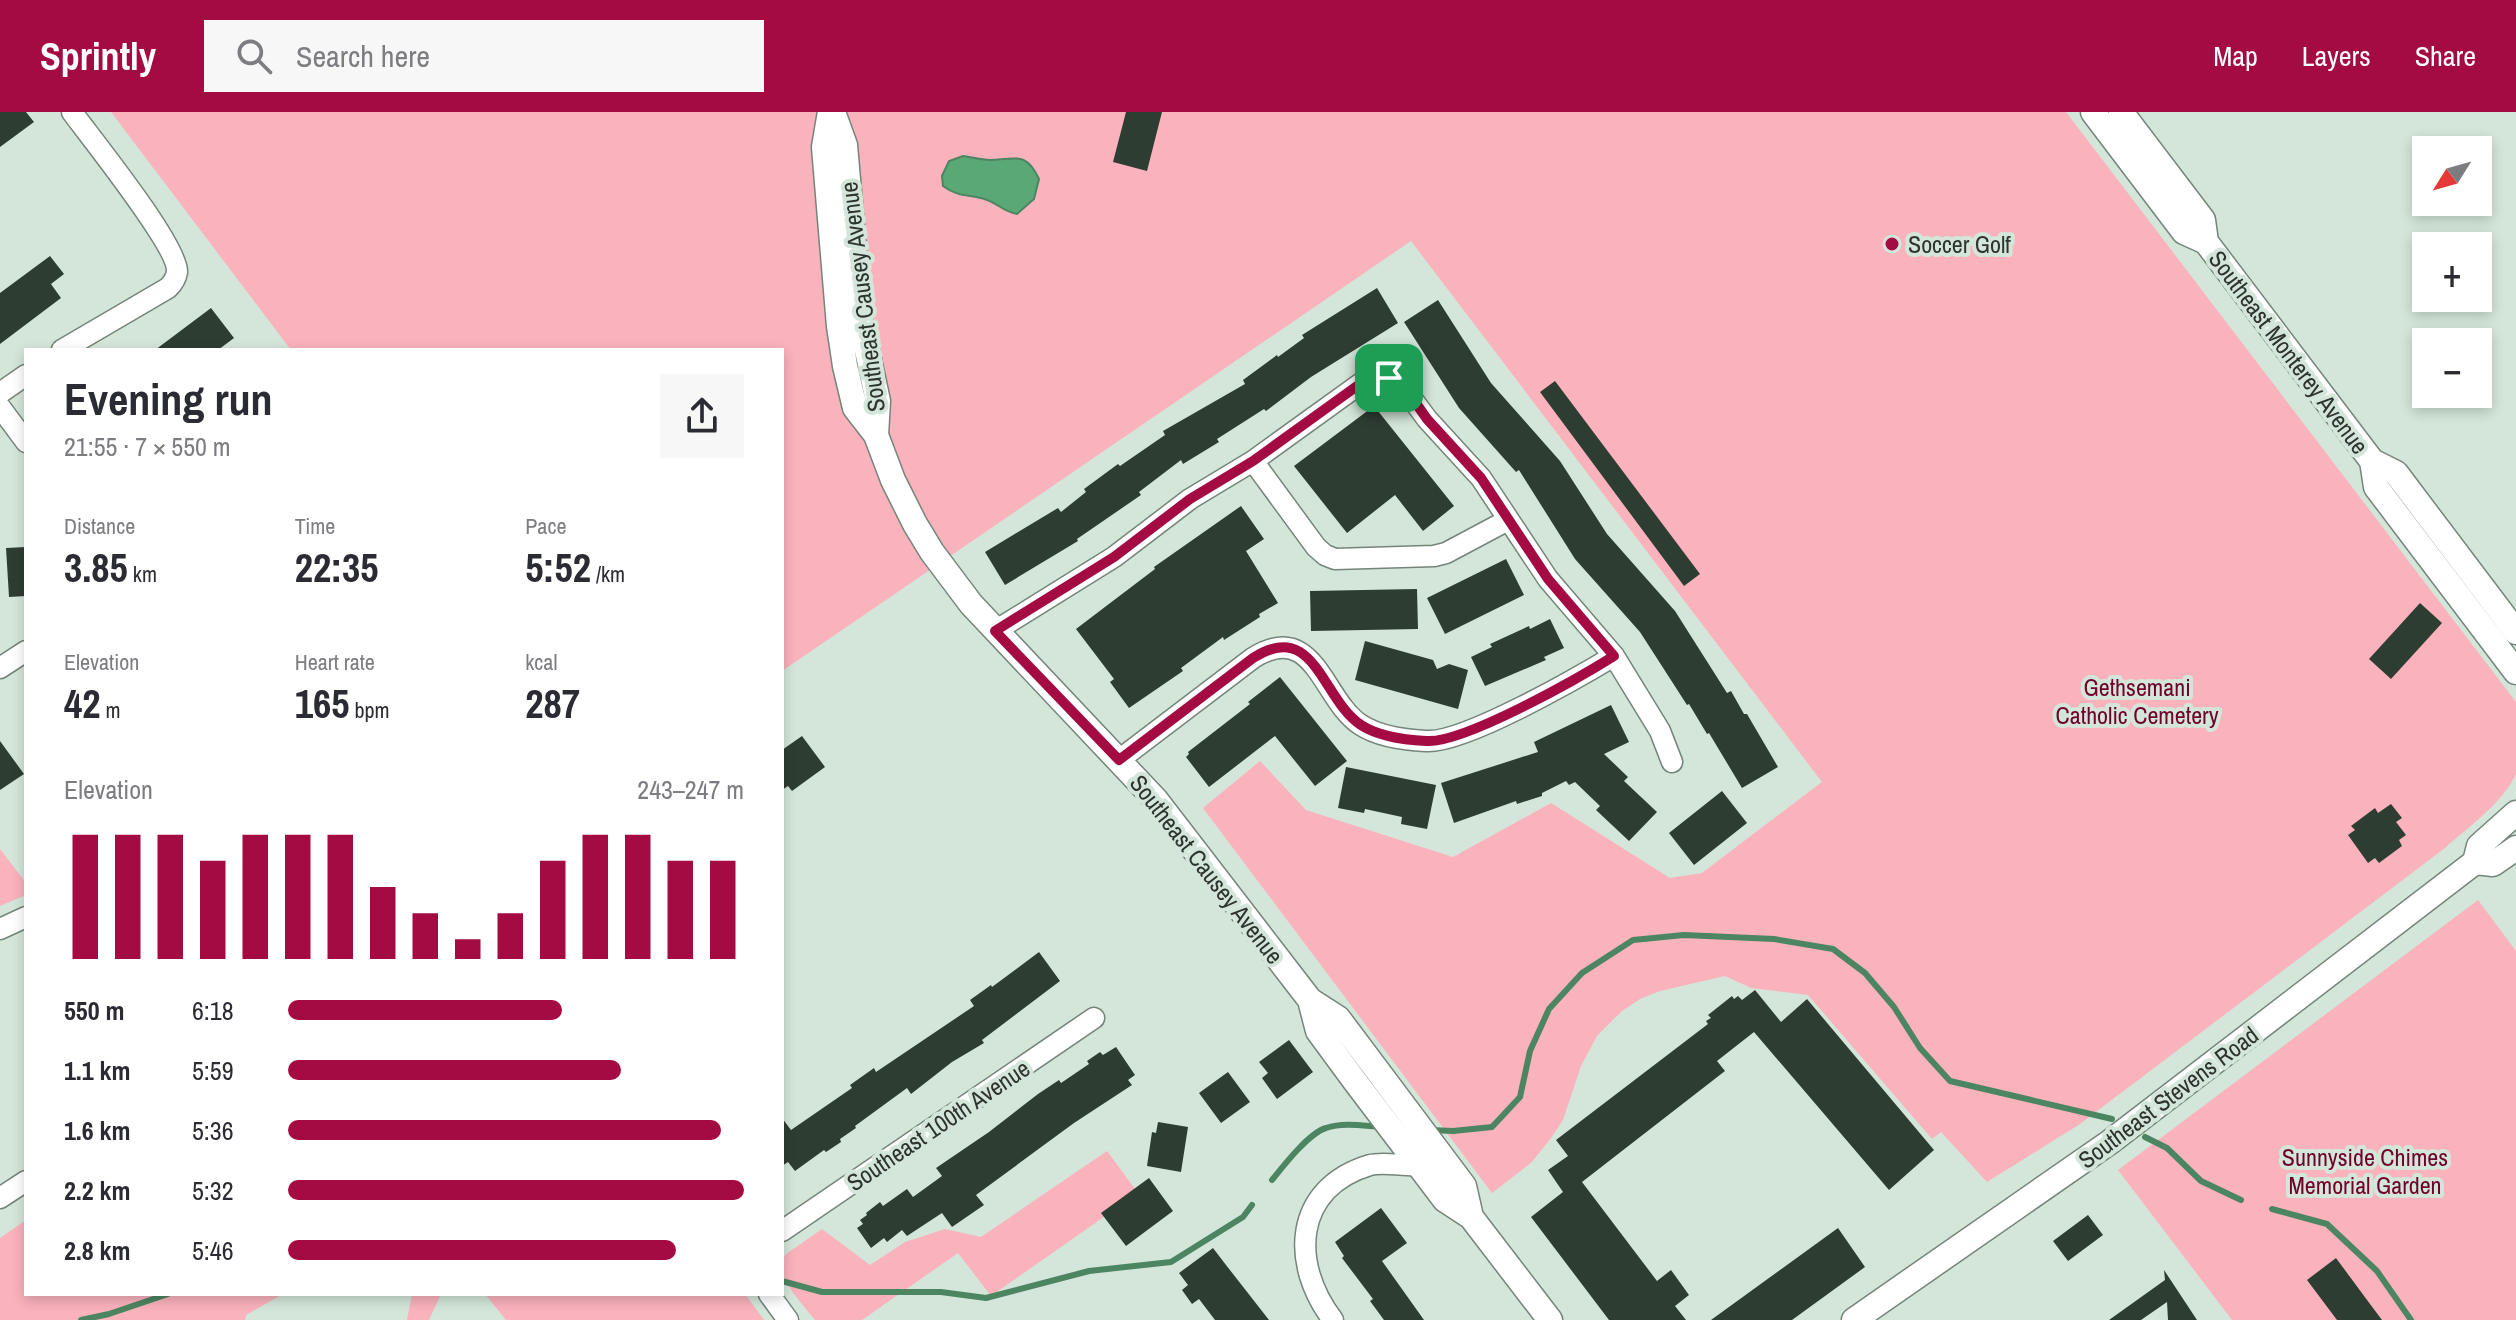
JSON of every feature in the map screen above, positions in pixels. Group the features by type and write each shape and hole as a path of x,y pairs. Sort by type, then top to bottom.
{"street":[{"path":"65,348 168,288 174,282 177,271 173,257 146,211 72,112"},
{"name":"Southeast Causey Avenue","path":"832,112 824,147 845,366 855,408 876,435 893,480 921,533 953,582 995,631 1119,760 1188,839 1310,1000 1338,1018 1464,1186 1471,1217"},
{"name":"Southeast Monterey Avenue","path":"2093,112 2184,232 2206,242 2372,461 2396,473 2516,632"},
{"name":"Southeast Monterey Avenue","path":"2121,112 2203,220 2206,242"},
{"path":"0,393 24,376"},
{"path":"995,631 1114,557 1190,499 1253,461 1364,381 1375,377 1389,378 1401,384 1427,419 1481,478 1548,579 1614,656 1660,731 1672,762"},
{"path":"0,407 24,439"},
{"path":"1253,461 1316,547 1335,559 1434,556 1446,553 1508,520"},
{"name":"Southeast Monterey Avenue","path":"2372,461 2376,487 2516,672"},
{"path":"1119,760 1266,649 1288,647 1307,658 1360,725 1384,734 1429,742 1490,722 1614,656"},
{"path":"0,668 24,652"},
{"name":"Southeast Stevens Road","path":"1854,1320 2110,1142 2475,862 2479,846 2516,813"},
{"name":"Southeast Stevens Road","path":"2475,862 2493,864 2516,848"},
{"path":"0,929 24,918"},
{"name":"Southeast Causey Avenue","path":"1310,1000 1318,1031 1354,1080 1445,1200 1471,1217 1550,1320"},
{"name":"Southeast 100th Avenue","path":"784,1230 1094,1018"},
{"path":"1333,1320 1312,1286 1304,1255 1306,1228 1315,1204 1348,1174 1373,1163 1413,1157"},
{"path":"0,1198 24,1182"},
{"path":"770,1296 788,1320"}],"green space":[{"name":"Gethsemani Catholic Cemetery","path":"111,112 2066,112 2516,702 2516,774 2494,805 2445,848 2080,1124 1987,1182 1941,1132 1932,1139 1808,995 1751,988 1725,976 1660,991 1622,1011 1597,1036 1581,1066 1563,1120 1551,1138 1532,1162 1492,1193 1203,808 1260,761 1306,810 1453,857 1551,803 1670,878 1702,873 1822,782 1411,241 784,670 784,348 289,348"},
{"path":"0,849 24,880 24,896 0,906"},
{"name":"Sunnyside Chimes Memorial Garden","path":"2478,900 2516,951 2516,1320 2232,1320 2118,1170"},
{"path":"1107,1151 1138,1193 991,1296 958,1253 862,1320 815,1320 784,1274 786,1254 822,1229 870,1265 905,1242 945,1229 981,1237"},
{"path":"24,1221 24,1296 279,1296 246,1315 245,1320 0,1320 0,1238"},
{"path":"412,1296 440,1296 429,1320 407,1320"},
{"path":"487,1296 746,1296 764,1320 506,1320"}],"shaded area":[{"path":"963,156 987,160 1025,160 1039,179 1034,199 1017,214 987,200 949,190 943,186 942,176 949,161"}],"building":[{"path":"0,112 26,112 34,122 0,147"},
{"path":"1126,112 1162,112 1147,171 1113,162"},
{"path":"50,256 64,274 51,284 61,298 0,344 0,293"},
{"path":"1377,288 1398,323 1311,377 1266,411 1264,409 1217,439 1219,442 1183,464 1181,460 1139,492 1141,495 1078,541 1005,585 985,552 1058,508 1061,512 1086,492 1084,489 1165,435 1163,431 1245,384 1243,380 1304,338 1302,335"},
{"path":"1438,300 1491,383 1560,461 1607,534 1675,611 1727,693 1731,691 1744,714 1747,714 1778,767 1742,788 1709,733 1640,632 1575,559 1519,470 1516,472 1459,408 1404,322"},
{"path":"211,308 234,338 221,348 158,348"},
{"path":"1555,381 1700,574 1684,586 1540,392"},
{"path":"1374,406 1454,506 1423,531 1395,495 1347,533 1294,466"},
{"path":"1241,506 1264,539 1246,551 1278,603 1224,640 1223,637 1181,668 1183,671 1129,708 1110,682 1114,679 1076,629 1154,567"},
{"path":"24,547 24,596 9,597 6,548"},
{"path":"1506,559 1524,595 1445,634 1427,598"},
{"path":"1417,589 1418,629 1311,631 1310,591"},
{"path":"2420,603 2442,623 2391,679 2369,659"},
{"path":"1550,619 1564,648 1544,657 1546,660 1485,686 1471,657 1492,647 1490,644"},
{"path":"1365,641 1433,660 1437,669 1449,664 1468,670 1458,709 1355,680"},
{"path":"1280,677 1347,761 1315,786 1275,736 1209,787 1186,757 1188,752"},
{"path":"1611,705 1629,742 1604,754 1628,777 1624,781 1657,812 1629,841 1596,810 1600,806 1575,782 1569,785 1566,781 1542,793 1542,796 1517,804 1516,801 1454,823 1441,783 1538,752 1534,742"},
{"path":"802,736 825,767 792,791 788,786 784,789 784,749"},
{"path":"0,741 24,774 0,790"},
{"path":"1346,767 1436,785 1427,829 1401,824 1402,817 1365,809 1364,813 1338,808"},
{"path":"1722,791 1747,823 1694,865 1669,833"},
{"path":"2391,804 2402,818 2396,822 2406,835 2399,840 2402,846 2379,863 2375,858 2368,863 2348,835 2355,830 2351,826 2375,808 2378,813"},
{"path":"1039,952 1060,981 982,1040 984,1043 952,1062 911,1094 907,1088 855,1126 840,1139 841,1142 826,1152 824,1150 795,1171 788,1162 784,1165 784,1121 791,1130 852,1088 850,1085 874,1068 876,1072 974,1006 970,1000"},
{"path":"1755,990 1781,1022 1807,999 1934,1150 1889,1190 1754,1032 1717,1061 1725,1071 1582,1182 1657,1281 1671,1270 1689,1295 1675,1306 1686,1320 1609,1320 1531,1217 1563,1192 1548,1170 1568,1156 1556,1140 1708,1024 1706,1021 1711,1018 1708,1015 1732,996 1742,1000"},
{"path":"1289,1040 1313,1072 1277,1099 1262,1078 1268,1073 1259,1062"},
{"path":"1116,1047 1135,1075 1128,1080 1132,1085 976,1195 984,1205 952,1227 942,1213 907,1236 902,1230 887,1242 884,1238 871,1248 857,1228 863,1224 860,1220 866,1213 880,1202 883,1206 907,1189 913,1197 942,1176 936,1168 1038,1094 1089,1064 1087,1061 1100,1052 1103,1055"},
{"path":"1228,1072 1250,1102 1221,1123 1199,1093"},
{"path":"1158,1122 1188,1127 1181,1172 1147,1166 1152,1132 1156,1133"},
{"path":"1149,1178 1173,1211 1126,1246 1101,1213"},
{"path":"1381,1208 1407,1243 1382,1261 1424,1320 1384,1320 1370,1301 1373,1299 1342,1258 1344,1256 1335,1242"},
{"path":"2088,1215 2103,1235 2068,1261 2053,1241"},
{"path":"1838,1228 1865,1267 1792,1320 1711,1320"},
{"path":"1213,1248 1269,1320 1215,1320 1199,1299 1192,1304 1182,1290 1188,1285 1179,1273"},
{"path":"2336,1258 2382,1320 2337,1320 2307,1280"},
{"path":"2164,1270 2197,1320 2168,1320 2167,1302 2141,1320 2109,1320 2165,1280"}],"waterway":[{"path":"1430,1130 1492,1127 1520,1097 1530,1051 1549,1009 1582,973 1633,940 1684,935 1774,939 1833,949 1865,973 1894,1007 1920,1048 1950,1081 2112,1119"},
{"path":"1272,1180 1297,1150 1319,1131 1340,1125 1382,1127"},
{"path":"2145,1137 2167,1148 2201,1181 2241,1200"},
{"path":"784,1282 822,1292 941,1292 986,1298 1089,1271 1171,1262 1243,1217 1252,1205"},
{"path":"2272,1209 2327,1224 2377,1271 2411,1320"},
{"path":"81,1320 162,1296"}],"place":[{"name":"Soccer Golf","path":"1892,244"}],"route":[{"path":"1375,377 1389,378 1401,384 1427,419 1481,478 1533,559 1614,656 1490,722 1429,742 1384,734 1360,725 1307,658 1288,647 1266,649 1119,760 995,631 1114,557 1190,499 1253,461 1364,381 1375,377"}]}
